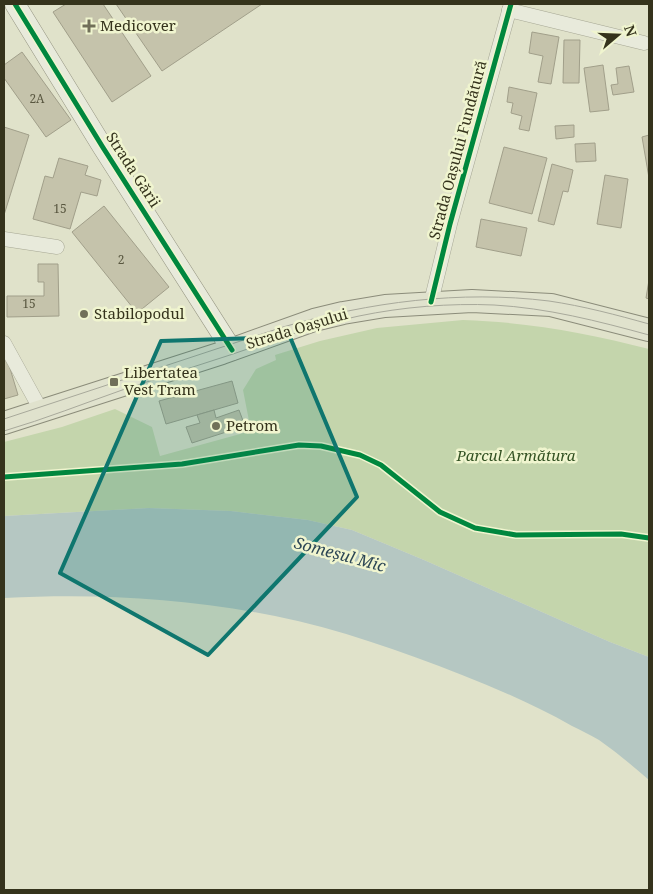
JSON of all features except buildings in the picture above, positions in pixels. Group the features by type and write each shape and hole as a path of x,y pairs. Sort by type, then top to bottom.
{"main road":[{"name":"Strada Oașului","path":"4,423 42,412 230,346 343,313 385,306 472,301 551,304 649,330"}],"street":[{"path":"510,7 644,43"},
{"name":"Strada Oașului Fundătură","path":"431,302 450,224 510,7"},
{"name":"Strada Gării","path":"12,8 230,346"},
{"path":"4,239 57,247"},
{"path":"4,343 42,412"}],"highlighted area":[{"path":"290,337 357,497 208,655 60,573 161,341"}],"green space":[{"name":"Parcul Armătura","path":"463,320 557,329 649,349 649,657 610,642 352,530 308,520 231,511 149,508 4,516 4,442 62,427 115,409 152,427 160,456 251,431 243,390 256,369 276,360 275,355 320,341 377,328"}],"water":[{"name":"Someșul Mic","path":"149,508 231,511 308,520 352,530 610,642 649,657 649,780 599,740 532,705 416,657 323,627 241,610 174,601 72,596 4,598 4,516"}],"tram line":[{"path":"4,419 283,327 349,311 415,300 482,297 549,301 574,305 649,324"},
{"path":"4,431 295,333 359,316 392,310 426,306 494,305 572,316 649,335"}],"cycle path":[{"path":"15,4 102,146 232,350"},
{"path":"431,302 450,224 511,4"},
{"path":"4,477 182,464 299,445 321,446 360,455 381,465 440,512 475,528 516,535 621,534 649,538"}],"place":[{"name":"Medicover","path":"89,26"},
{"name":"Stabilopodul","path":"84,314"},
{"name":"Libertatea Vest Tram","path":"114,382"},
{"name":"Petrom","path":"216,426"}]}
